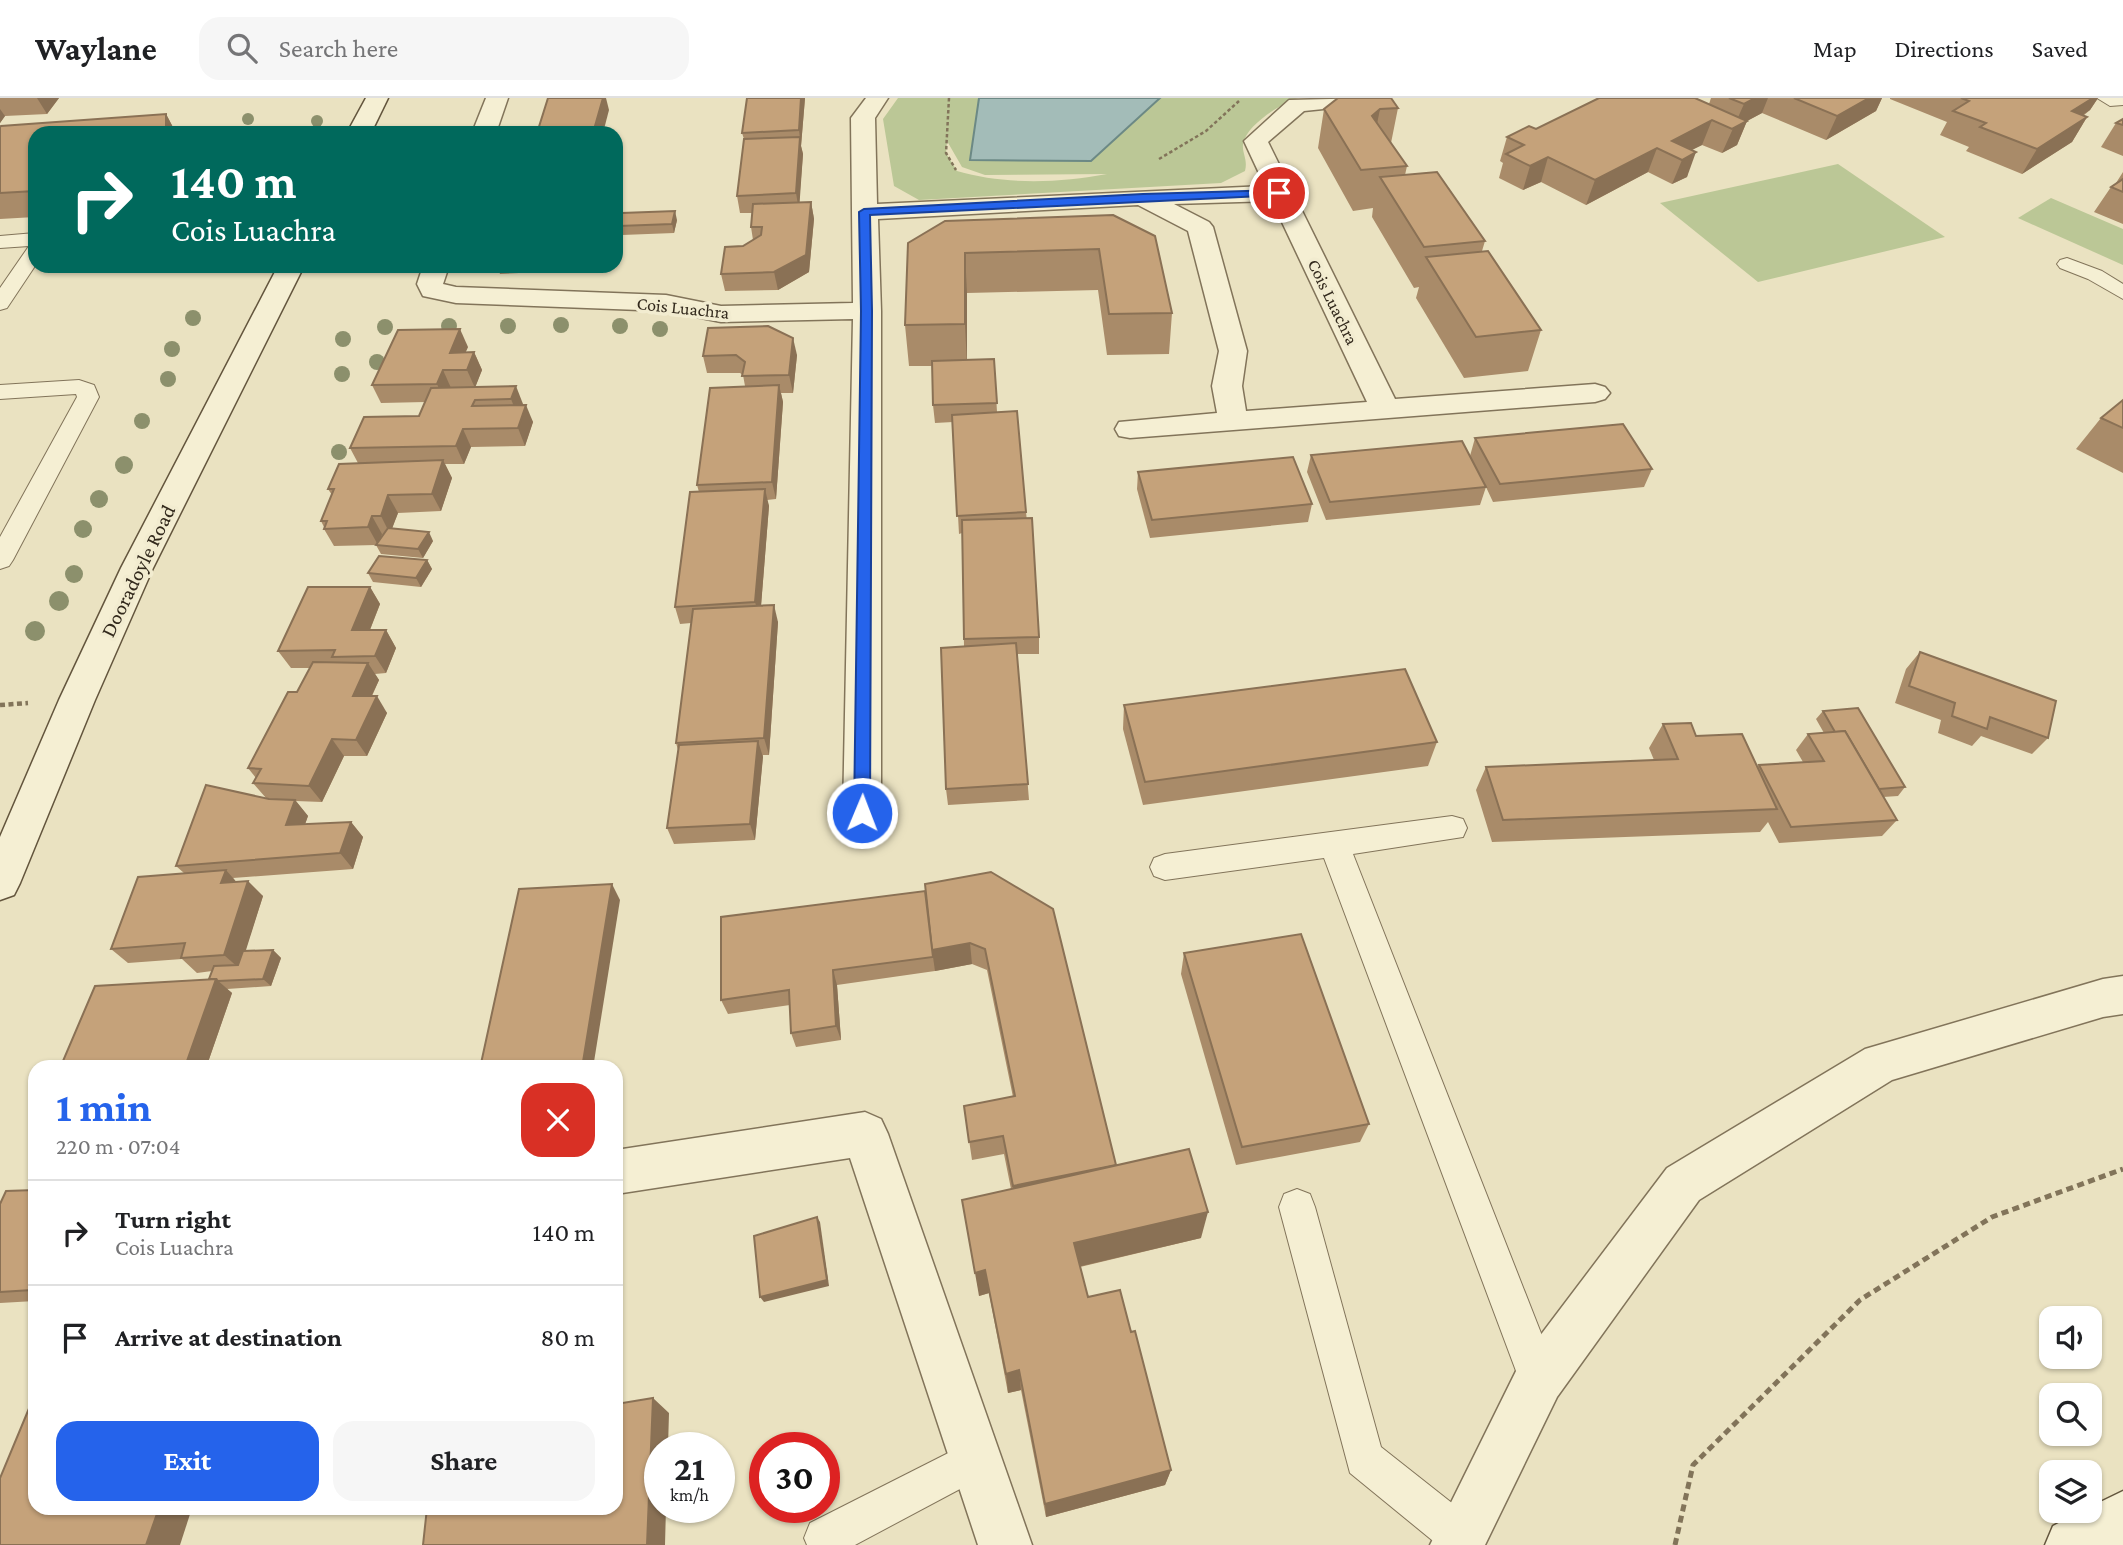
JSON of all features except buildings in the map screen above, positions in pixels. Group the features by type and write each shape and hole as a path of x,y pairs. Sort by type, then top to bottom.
{"street":[{"path":"363,126 377,98"},
{"path":"487,126 497,98"},
{"path":"862,813 867,311 863,118 877,98"},
{"name":"Cois Luachra","path":"1362,98 1297,104 1256,141 1387,411"},
{"path":"864,212 1143,197 1279,193"},
{"path":"1143,197 1200,227 1233,351 1227,386 1233,421"},
{"name":"Dooradoyle Road","path":"0,883 77,700 137,568 287,273"},
{"name":"Cois Luachra","path":"434,273 430,284 433,290 456,295 666,303 721,314 867,311"},
{"path":"1130,429 1595,393"},
{"path":"1459,1541 1539,1379 1683,1184 1880,1063 2123,995"},
{"path":"623,1171 865,1134 1005,1545"},
{"path":"2072,1545 2123,1518"}],"lane":[{"path":"2106,98 2116,102 2123,98"},
{"path":"0,242 28,240"},
{"path":"0,304 28,261"},
{"path":"2067,264 2095,275 2123,292"},
{"path":"0,392 79,387 86,390 88,397 0,560"},
{"path":"1166,867 1452,828"},
{"path":"1334,844 1539,1379"},
{"path":"1297,1207 1364,1459 1459,1541"},
{"path":"825,1538 976,1459"}],"path":[{"path":"949,98 946,153 957,171"},
{"path":"1158,160 1206,131 1242,98"},
{"path":"1675,1545 1693,1465 1860,1300 1992,1217 2123,1169"}],"green space":[{"path":"898,98 979,98 971,160 1091,161 1160,98 1298,98 1258,122 1243,144 1245,171 1221,183 919,200 894,186 883,119","holes":["947,141 962,167 985,175 1107,174 1032,181 975,176 957,171 946,153"]},
{"path":"1838,164 1945,237 1758,282 1660,203"},
{"path":"2051,198 2123,229 2123,265 2018,218"}],"water":[{"path":"979,98 1160,98 1091,161 970,160"}],"route":[{"path":"862,813 867,311 864,212 1143,197 1279,193"}]}
